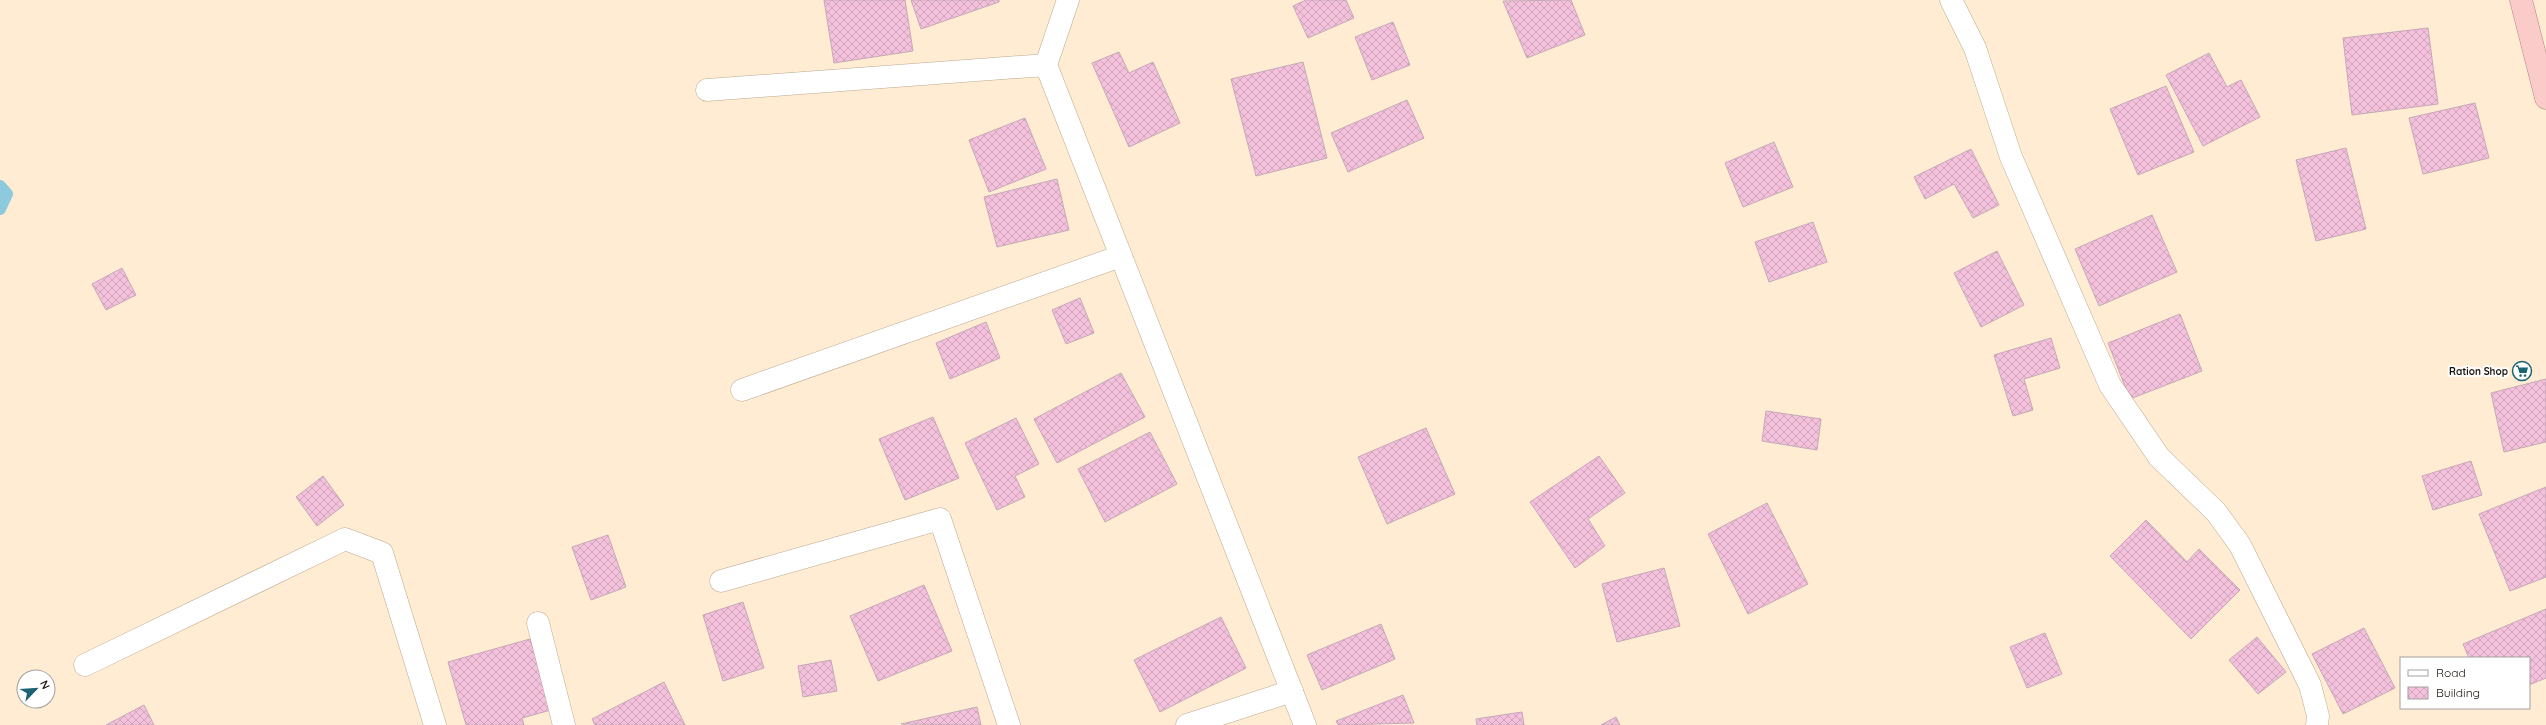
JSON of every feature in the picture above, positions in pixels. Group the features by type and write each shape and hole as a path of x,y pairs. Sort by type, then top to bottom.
{"highway":[{"path":"2521,0 2546,98"}],"street":[{"path":"1068,0 1046,65 1305,725"},
{"path":"1951,0 1975,48 2011,157 2110,385 2159,457 2216,512 2240,545 2310,685 2318,716 2317,725"},
{"path":"707,90 1046,65"},
{"path":"742,390 1121,256"},
{"path":"721,581 940,519 1009,725"},
{"path":"85,665 345,539 382,553 435,725"},
{"path":"538,623 564,725"},
{"path":"1187,725 1292,691"}],"building":[{"path":"824,0 905,0 913,51 834,63"},
{"path":"911,0 999,0 999,2 921,29"},
{"path":"1306,0 1346,0 1354,18 1308,38 1293,6"},
{"path":"1571,0 1585,35 1527,58 1503,1"},
{"path":"1393,22 1410,65 1372,80 1355,37"},
{"path":"2428,28 2438,104 2352,115 2343,38"},
{"path":"1119,52 1129,73 1153,62 1180,123 1129,147 1092,63"},
{"path":"2209,53 2227,87 2241,80 2260,117 2203,146 2166,75"},
{"path":"1303,62 1327,158 1256,176 1231,79"},
{"path":"2166,86 2194,152 2138,175 2110,109"},
{"path":"1407,100 1424,138 1348,172 1331,133"},
{"path":"2475,103 2489,158 2423,174 2409,118"},
{"path":"1025,118 1046,169 989,192 969,140"},
{"path":"1774,142 1793,187 1743,207 1725,163"},
{"path":"2346,148 2366,229 2316,241 2296,160"},
{"path":"1971,149 1999,205 1973,218 1954,184 1925,199 1914,177"},
{"path":"1057,179 1069,230 997,247 984,197"},
{"path":"2152,215 2177,272 2099,306 2075,249"},
{"path":"1813,222 1827,262 1769,282 1755,242"},
{"path":"1997,251 2024,305 1981,327 1954,273"},
{"path":"122,268 136,295 106,310 92,284"},
{"path":"1080,298 1094,333 1066,344 1052,310"},
{"path":"2180,314 2202,371 2130,399 2108,343"},
{"path":"986,322 1000,358 950,379 936,343"},
{"path":"2051,338 2060,368 2024,379 2033,410 2013,416 1994,355"},
{"path":"1121,373 1145,417 1057,463 1034,419"},
{"path":"2546,379 2546,442 2504,452 2491,393"},
{"path":"1766,411 1821,419 1817,450 1762,441"},
{"path":"933,417 959,478 905,500 879,439"},
{"path":"1016,418 1039,464 1015,476 1025,497 997,510 965,443"},
{"path":"1426,428 1455,494 1387,524 1358,457"},
{"path":"1150,432 1177,484 1105,522 1078,469"},
{"path":"1599,456 1625,493 1588,519 1605,546 1575,568 1530,502"},
{"path":"2471,461 2482,495 2433,510 2422,476"},
{"path":"323,476 344,505 317,526 296,497"},
{"path":"2546,487 2546,577 2510,591 2479,514"},
{"path":"1767,503 1808,584 1748,614 1708,534"},
{"path":"2146,520 2187,562 2199,549 2240,590 2191,639 2110,556"},
{"path":"608,535 626,587 591,600 572,547"},
{"path":"1664,568 1680,626 1617,642 1602,584"},
{"path":"924,585 952,651 878,681 850,616"},
{"path":"743,602 764,668 723,681 703,615"},
{"path":"2546,609 2546,678 2530,685 2530,657 2469,657 2463,644"},
{"path":"1221,617 1246,668 1160,712 1134,660"},
{"path":"1381,624 1395,659 1322,690 1307,655"},
{"path":"2364,628 2395,688 2343,714 2312,654"},
{"path":"2045,633 2062,674 2027,688 2010,647"},
{"path":"2257,637 2286,672 2258,694 2229,660"},
{"path":"530,639 551,710 522,718 524,725 466,725 448,662"},
{"path":"831,660 837,691 803,697 798,666"},
{"path":"664,682 685,725 595,725 592,719"},
{"path":"1403,695 1414,723 1338,725 1336,721"},
{"path":"144,705 154,725 106,725"},
{"path":"977,707 981,725 901,724"},
{"path":"1522,712 1524,725 1477,725 1476,719"},
{"path":"1616,717 1620,725 1601,725"}],"waterway":[{"path":"0,186 7,194 0,209"}],"place":[{"name":"Ration Shop","path":"2522,371"}]}
